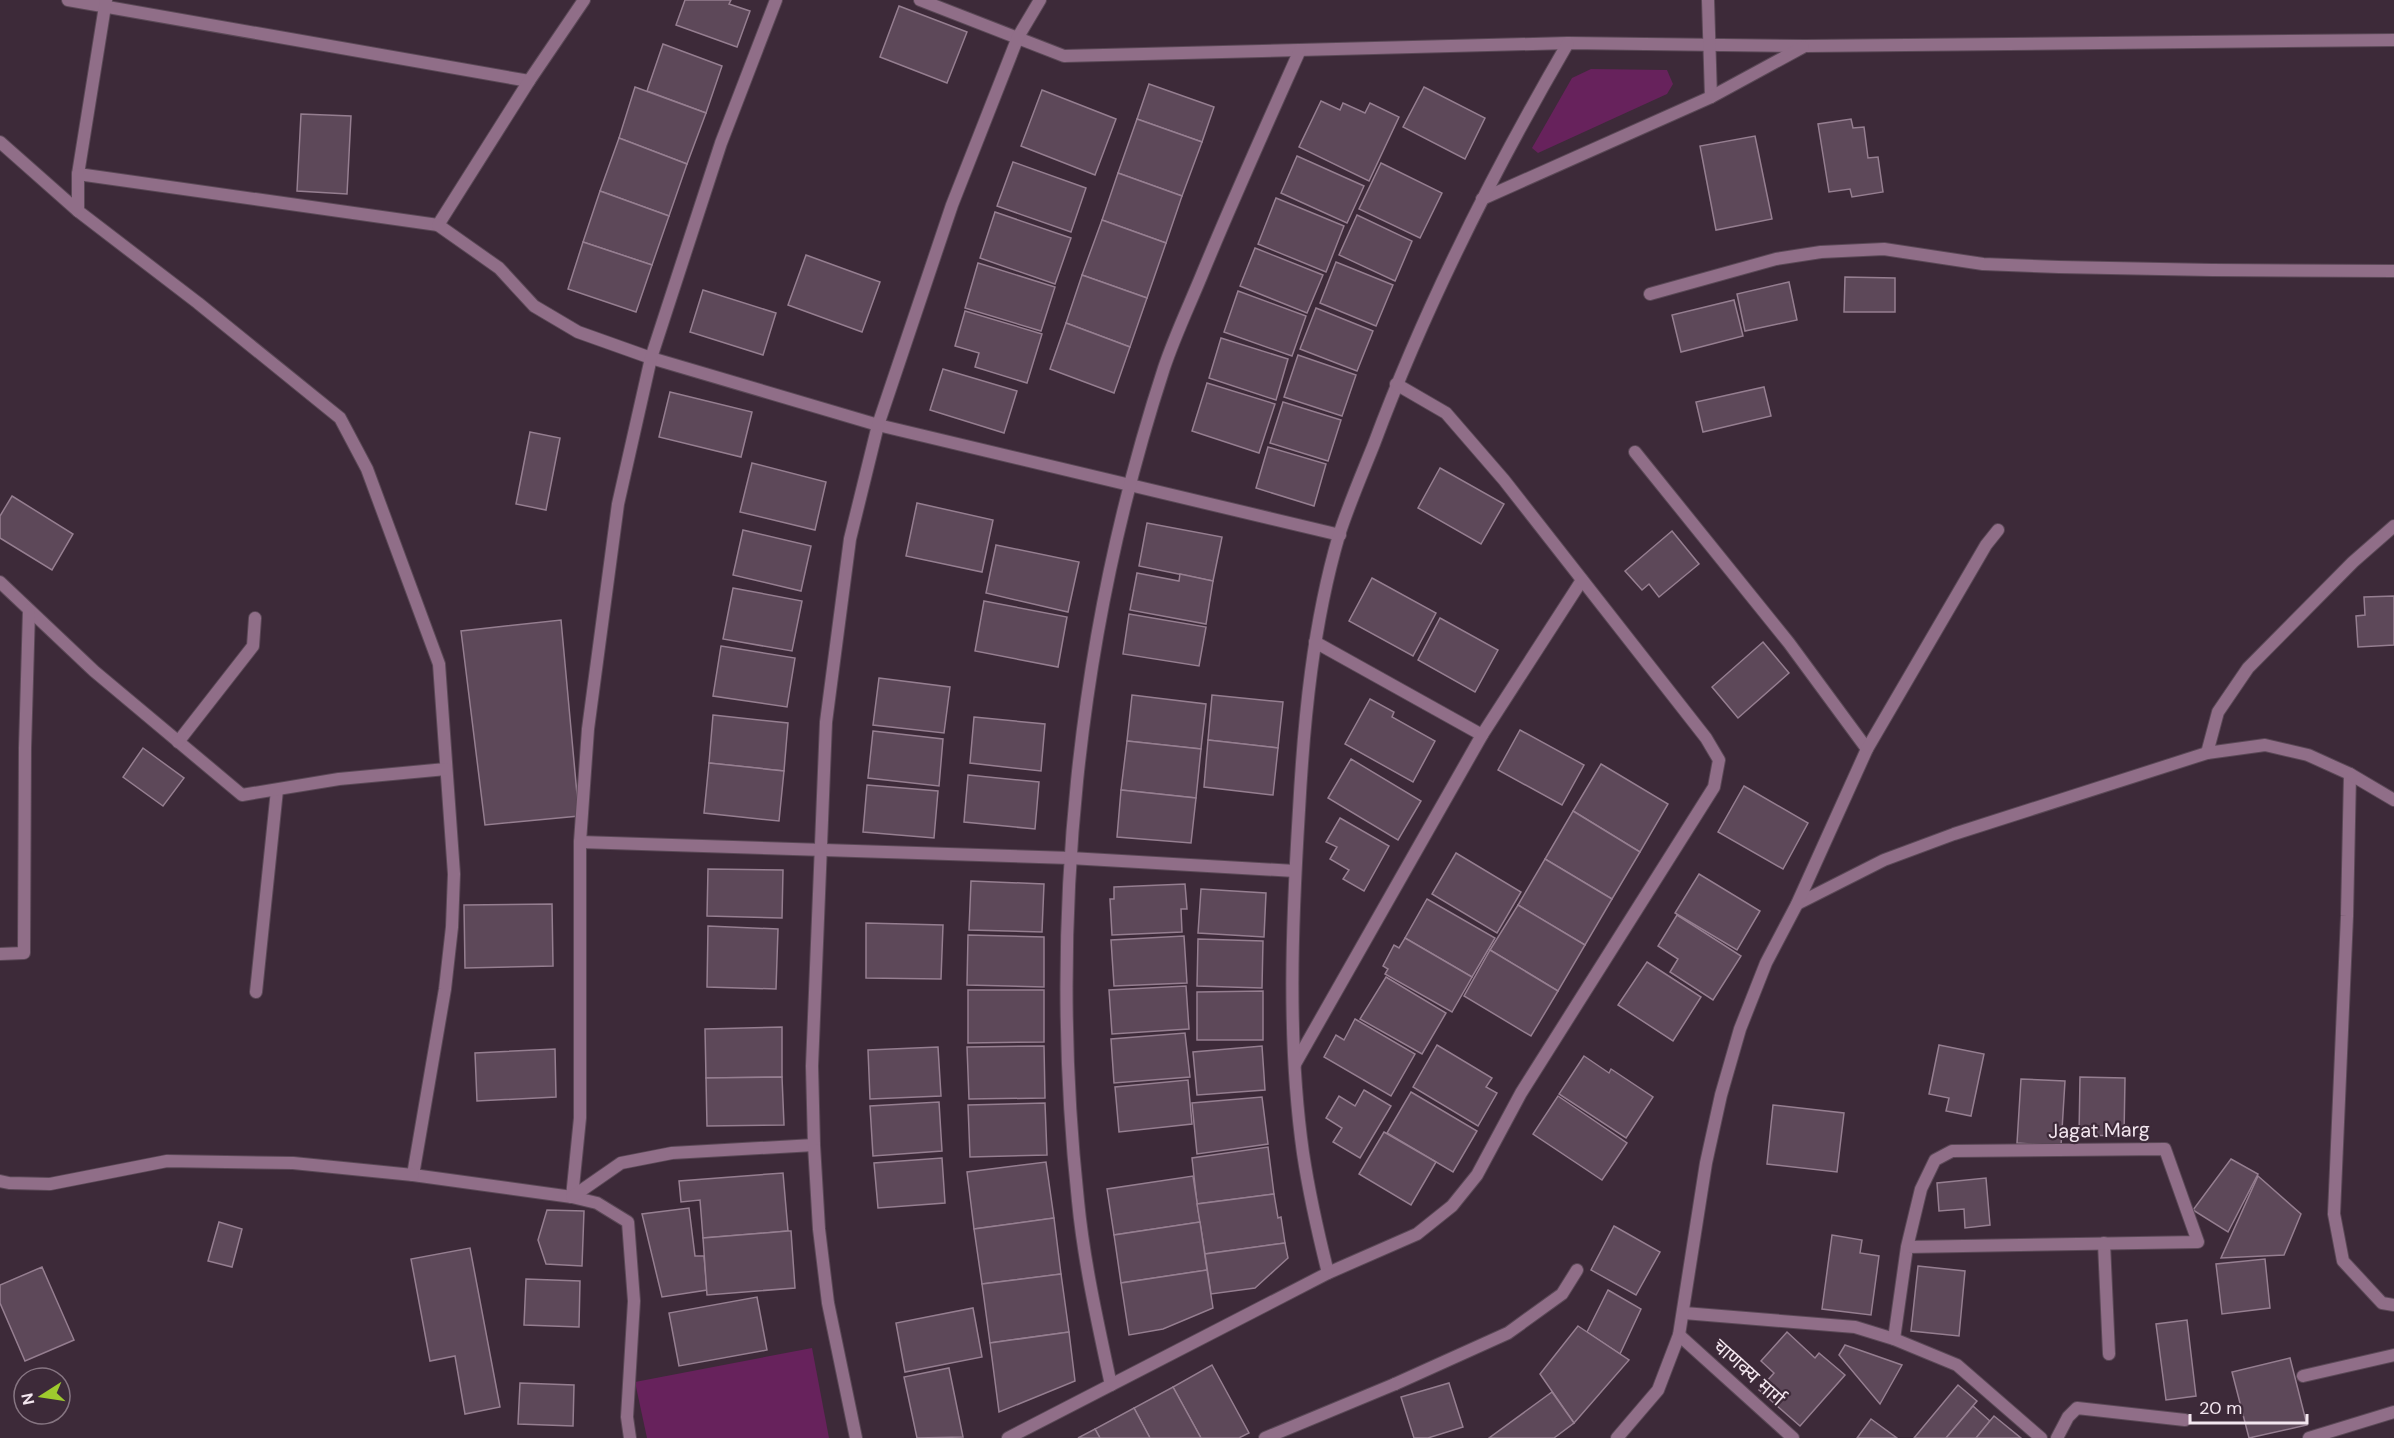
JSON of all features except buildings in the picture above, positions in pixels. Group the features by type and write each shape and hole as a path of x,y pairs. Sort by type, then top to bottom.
{"street":[{"path":"68,0 106,3 529,81"},
{"path":"438,225 529,81 584,0"},
{"path":"572,1197 580,1118 580,842 588,729 618,504 651,358 721,143 776,0"},
{"path":"920,0 1064,56 1568,43 1805,46 2394,40"},
{"path":"856,1438 828,1303 819,1229 814,1145 812,1066 826,722 850,539 878,425 952,205 1018,37 1040,0"},
{"path":"1708,0 1711,97"},
{"path":"78,211 78,174 106,3"},
{"path":"1328,1273 1315,1222 1303,1151 1294,1065 1295,871 1302,751 1315,642 1340,535 1396,384 1438,289 1482,200 1568,43"},
{"path":"1482,200 1711,97 1805,46"},
{"path":"1111,1385 1094,1304 1078,1204 1066,1025 1065,942 1070,858 1092,664 1128,485 1165,364 1248,165 1300,50"},
{"path":"0,142 78,211 198,303 340,418 368,469 439,664 454,874 452,927 445,989 413,1175"},
{"path":"78,174 438,225 499,268 534,306 578,332 651,358 878,425 1340,535"},
{"path":"1650,294 1776,259 1821,252 1884,249 1983,264 2212,270 2394,271"},
{"path":"1008,1438 1328,1273 1417,1234 1452,1206 1471,1182 1521,1092 1714,787 1719,760 1706,738 1504,480 1446,413 1396,384"},
{"path":"1635,452 1789,643 1867,749"},
{"path":"2207,753 2218,712 2248,668 2353,562 2394,526"},
{"path":"1617,1438 1658,1390 1678,1335 1684,1313 1720,1095 1744,1018 1766,963 1797,904 1867,749 1980,555 1998,530"},
{"path":"1294,1065 1482,735 1582,580"},
{"path":"0,582 94,671 242,795 339,779 446,768"},
{"path":"0,954 24,953 25,748 29,610"},
{"path":"177,742 253,646 255,618"},
{"path":"1315,642 1482,735"},
{"path":"1797,904 1884,860 1944,838 2207,753 2265,745 2308,755 2350,774 2394,800"},
{"path":"2350,774 2348,916 2334,1214 2343,1261 2382,1303 2394,1305"},
{"path":"256,992 277,790"},
{"path":"580,842 1070,858 1295,871"},
{"path":"572,1197 621,1163 672,1153 814,1145"},
{"name":"Jagat Marg","path":"1894,1338 1907,1247 1921,1189 1935,1160 1952,1150 2165,1149 2198,1242 1907,1247"},
{"path":"0,1181 50,1184 168,1161 293,1163 413,1175 572,1197 597,1203 628,1222 634,1302 627,1418 630,1438"},
{"path":"2104,1243 2109,1354"},
{"path":"1266,1438 1395,1384 1508,1333 1562,1294 1577,1270"},
{"path":"1684,1313 1855,1327 1894,1338 1957,1365 2041,1438"},
{"name":"चाणक्य मार्ग","path":"1678,1335 1793,1438"},
{"path":"2303,1376 2394,1355"},
{"path":"2057,1438 2068,1417 2077,1408 2186,1420"},
{"path":"2310,1438 2394,1412"}],"shaded area":[{"path":"1591,69 1667,70 1673,84 1667,94 1538,153 1532,148 1572,78"},
{"path":"812,1348 829,1438 647,1438 635,1382"}]}
